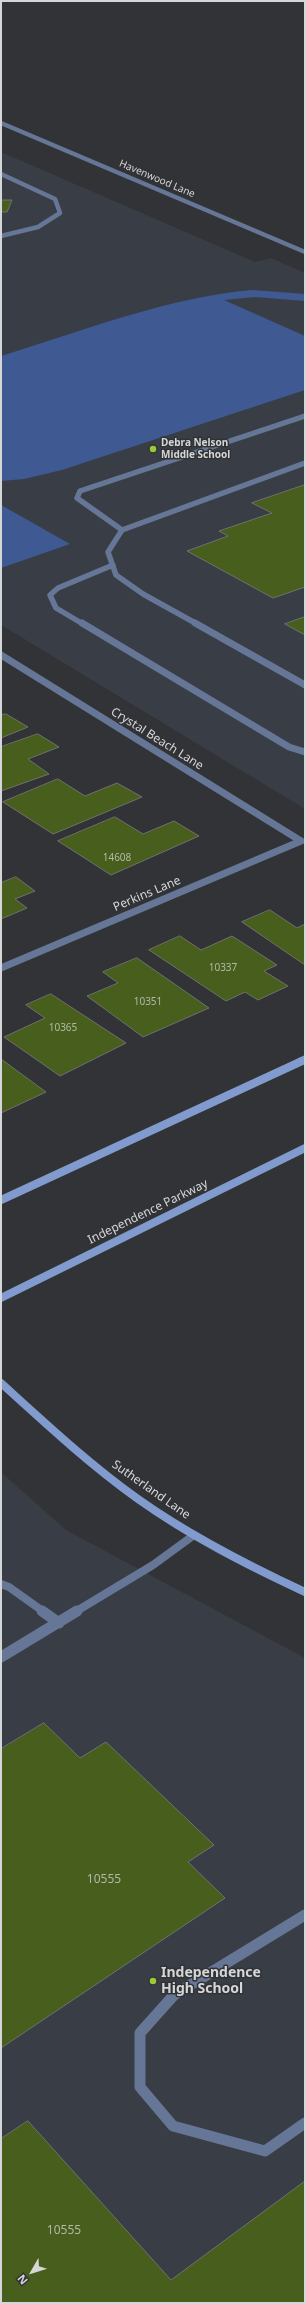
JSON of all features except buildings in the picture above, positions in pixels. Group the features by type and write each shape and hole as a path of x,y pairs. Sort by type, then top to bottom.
{"main road":[{"path":"1,1200 305,1059"},
{"name":"Independence Parkway","path":"1,1298 305,1148"},
{"name":"Sutherland Lane","path":"1,1383 77,1451 116,1483 159,1514 258,1570 305,1592"}],"street":[{"name":"Havenwood Lane","path":"1,123 305,252"},
{"path":"1,174 55,199 60,213 38,227 1,236"},
{"path":"122,530 77,498 80,491 305,416"},
{"path":"305,463 122,530 108,552 116,575 143,594 305,685"},
{"path":"113,565 58,588 50,595 51,601 56,608 289,746 305,752"},
{"name":"Crystal Beach Lane","path":"1,655 301,841"},
{"name":"Perkins Lane","path":"1,968 301,841"},
{"path":"1,1656 59,1623 152,1565 194,1535"},
{"path":"1,1584 9,1587 59,1623"},
{"path":"305,1915 174,1995 140,2033 140,2087 173,2126 265,2152 305,2123"}],"shaded area":[{"name":"Debra Nelson Middle School","path":"1,152 255,262 271,258 305,273 305,809 1,625"},
{"path":"253,290 305,294 305,301 255,297 224,300 305,336 305,390 62,470 24,479 1,481 1,356 158,307 221,294"},
{"path":"1,505 70,544 1,568"},
{"name":"Independence High School","path":"1,1472 66,1530 305,1658 305,2303 1,2303"}],"place":[{"name":"Debra Nelson Middle School","path":"153,449"},
{"name":"Independence High School","path":"153,1981"}]}
